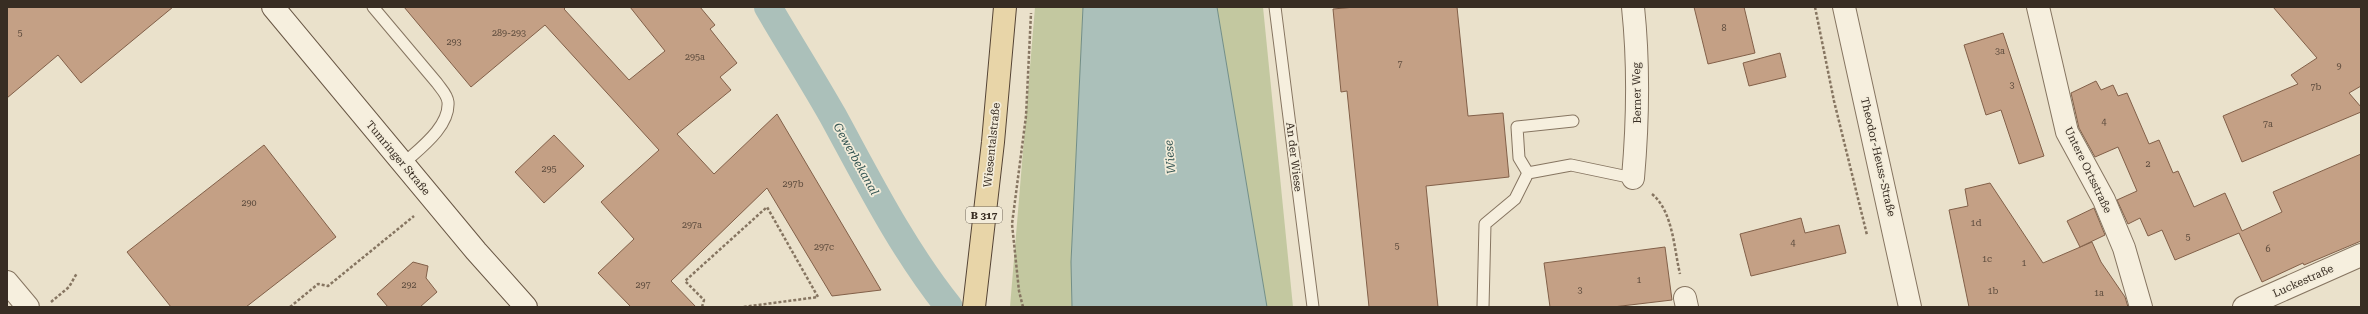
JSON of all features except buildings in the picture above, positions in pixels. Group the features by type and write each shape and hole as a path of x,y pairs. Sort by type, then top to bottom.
{"main road":[{"name":"Wiesentalstraße","path":"975,298 993,142 1004,7"}],"street":[{"name":"Tumringer Straße","path":"273,7 433,200 526,307"},
{"name":"Berner Weg","path":"1633,7 1636,36 1638,122 1634,178"},
{"name":"Theodor-Heuss-Straße","path":"1844,7 1910,307"},
{"name":"Untere Ortsstraße","path":"2038,7 2067,132 2104,200 2122,241 2141,307"},
{"name":"Luckestraße","path":"2244,307 2361,255"},
{"path":"7,282 28,307"}],"lane":[{"path":"373,7 437,83 446,95 448,102 441,124 403,164"},
{"name":"An der Wiese","path":"1275,7 1313,307"},
{"path":"1528,173 1519,158 1517,127 1573,121"},
{"path":"1528,173 1571,165 1634,178"},
{"path":"1483,307 1485,224 1515,199 1528,173"}],"path":[{"path":"1023,307 1018,291 1012,224 1026,116 1032,7"},
{"path":"1815,7 1834,101 1867,238"},
{"path":"1634,178 1659,199 1666,212 1686,302"},
{"path":"290,307 318,284 328,286 433,200"},
{"path":"702,307 704,300 685,281 767,207 818,297 743,307"},
{"path":"49,303 69,287 77,273"}],"green space":[{"path":"1035,7 1083,7 1071,262 1072,307 1010,307"},
{"path":"1217,7 1263,7 1293,307 1267,307"}],"water":[{"name":"Wiese","path":"1083,7 1217,7 1267,307 1072,307 1071,262"}],"waterway":[{"name":"Gewerbekanal","path":"768,7 825,102 901,238 916,262 949,307"}]}
